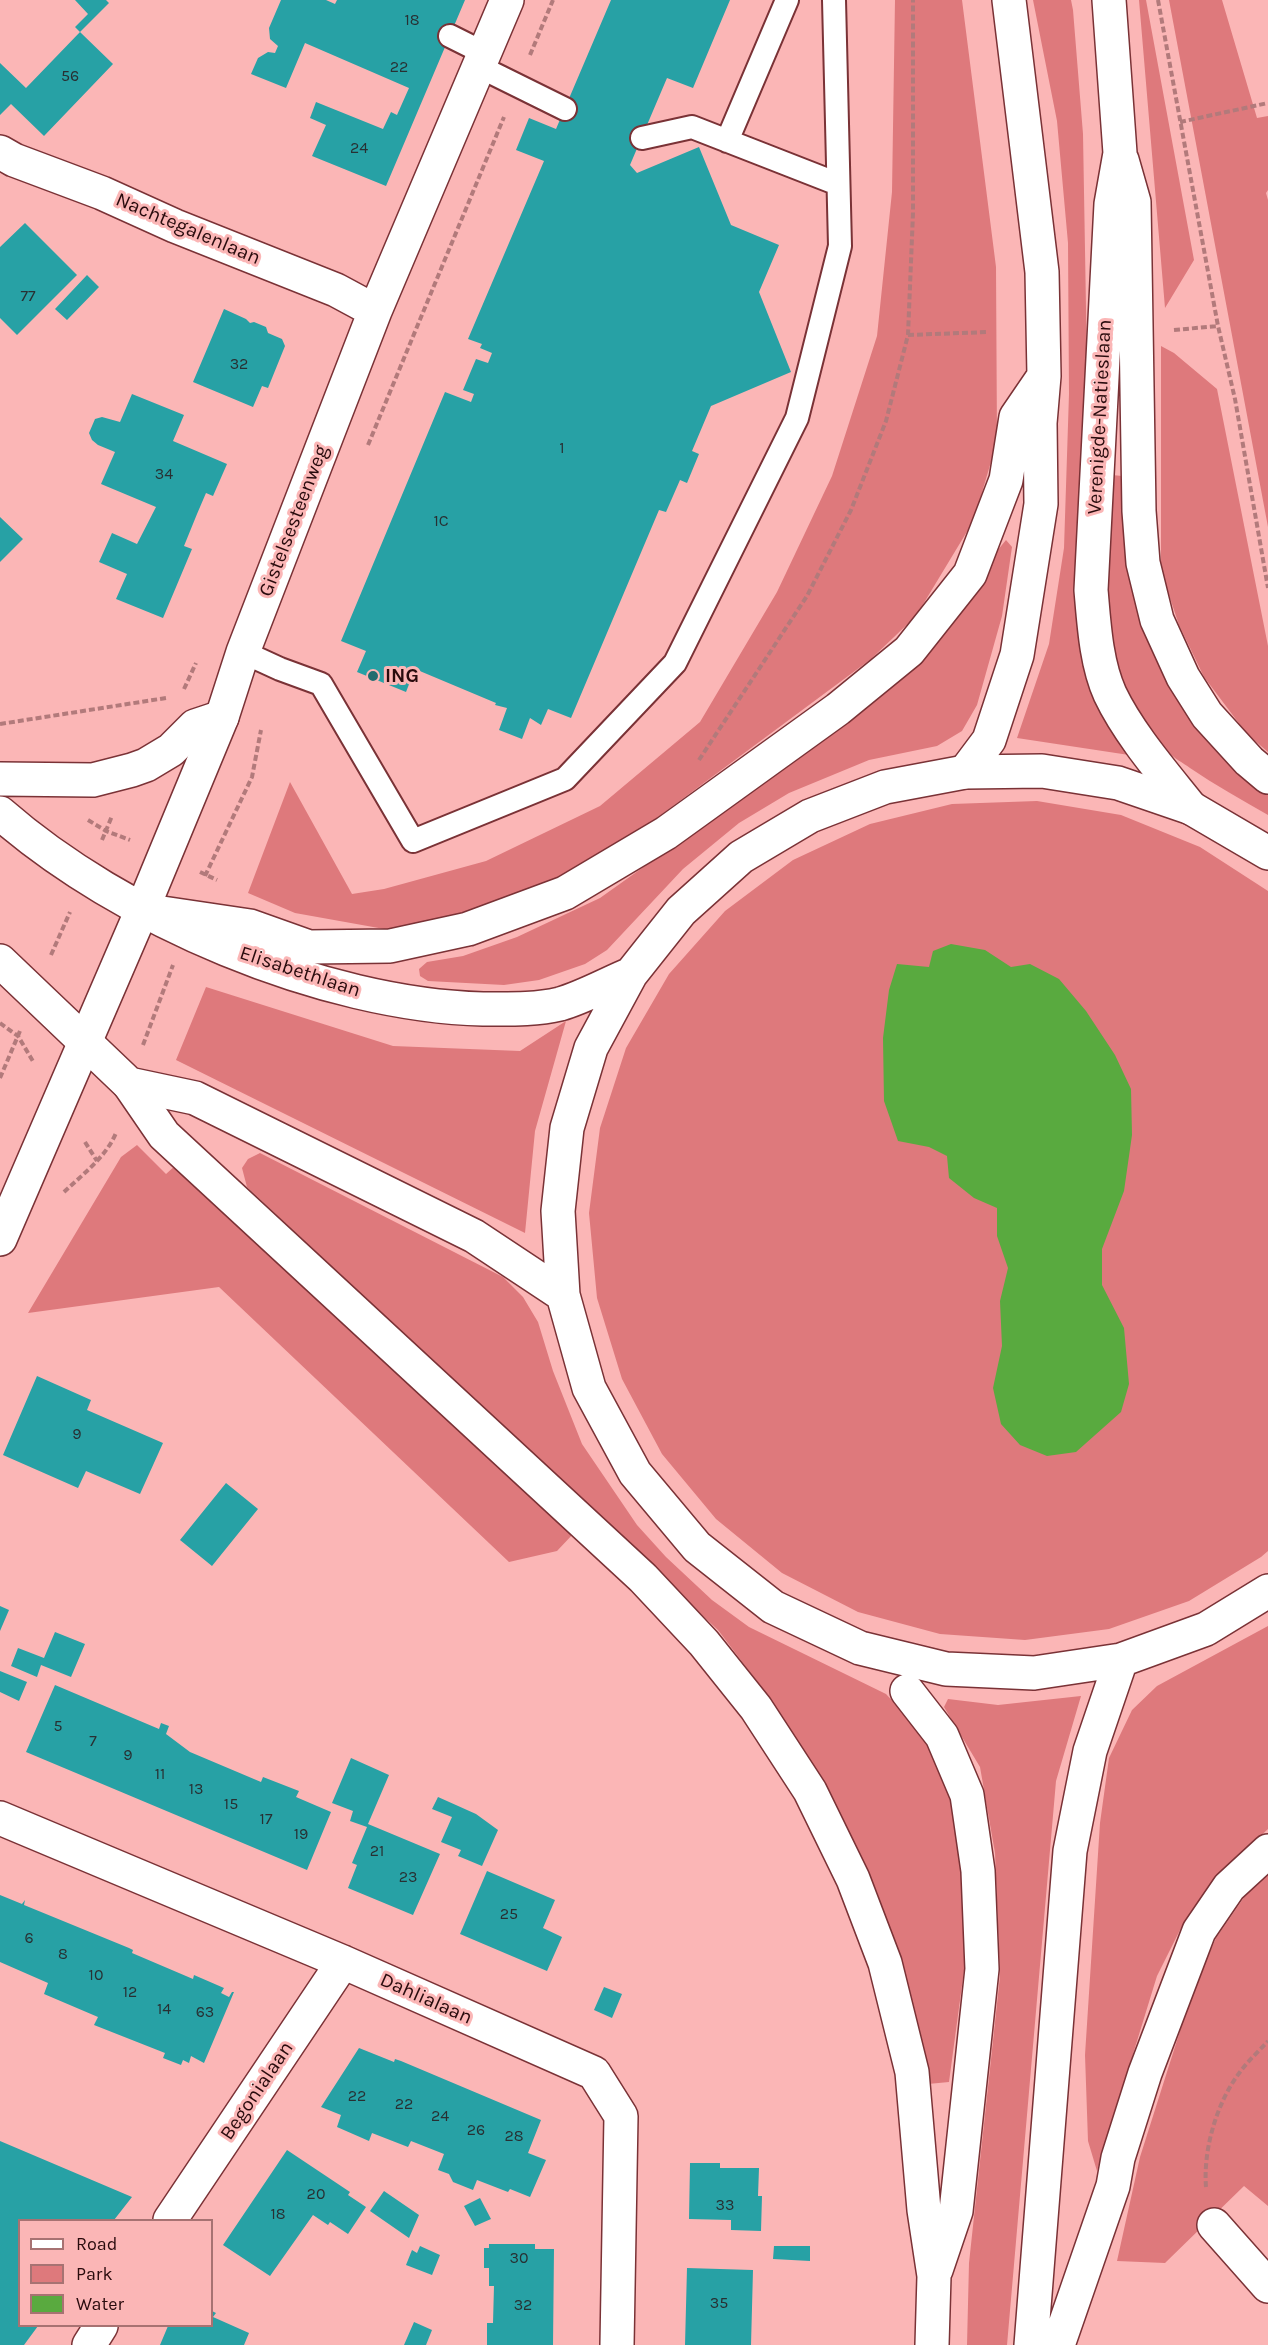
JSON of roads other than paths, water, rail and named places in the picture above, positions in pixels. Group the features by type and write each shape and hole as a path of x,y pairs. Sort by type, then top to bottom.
{"main road":[{"name":"Gistelsesteenweg","path":"0,1239 166,856 222,717 243,652 375,311 507,0"},
{"path":"965,772 989,740 1017,655 1041,504 1040,423 1044,376 1042,272 1009,0"},
{"name":"Verenigde-Natieslaan","path":"1109,0 1120,153 1111,204 1091,590 1095,641 1110,694 1142,746 1191,808"},
{"name":"Nachtegalenlaan","path":"0,152 14,160 102,193 175,226 336,290 375,311"},
{"path":"1120,153 1134,202 1139,511 1143,563 1157,620 1183,677 1208,715 1249,761 1268,777"},
{"path":"188,924 250,926 309,947 390,946 468,929 565,893 666,834 838,709 909,651 970,574 1006,480 1016,417 1044,376"},
{"path":"0,779 93,780 132,770 146,765 171,750 195,726 222,717"},
{"path":"1268,853 1191,808 1118,783 1042,771 965,772 885,787 810,816 741,857 681,911 631,974 591,1048 567,1128 558,1211 563,1295 589,1388 635,1473 697,1547 773,1606 860,1648 946,1669 1034,1673 1121,1660 1206,1629 1268,1591"},
{"name":"Elisabethlaan","path":"0,813 16,827 86,876 142,910 188,924 280,970 383,997 448,1008 515,1009 561,1004 631,974"},
{"path":"0,961 129,1084 164,1135 643,1578 704,1643 756,1708 815,1801 854,1879 885,1963 912,2072 924,2210 934,2276 932,2345"},
{"path":"129,1084 195,1098 474,1236 563,1295"},
{"path":"860,1648 907,1691 942,1736 967,1795 978,1871 982,1969 956,2211 934,2276"},
{"path":"1031,2345 1070,1851 1090,1751 1121,1660"},
{"name":"Dahlialaan","path":"0,1818 343,1962 594,2073 621,2116 617,2345"},
{"path":"1058,2345 1113,2186 1118,2158 1145,2073 1199,1931 1229,1887 1268,1851"},
{"name":"Begonialaan","path":"171,2219 343,1962"},
{"path":"1214,2225 1268,2286"},
{"path":"89,2345 100,2327"}],"lane":[{"path":"727,141 787,0"},
{"path":"243,652 321,684 413,841 565,779 675,663 797,418 840,246 834,0"},
{"path":"450,36 518,85 565,109"},
{"path":"642,138 692,127 838,184"}],"water":[{"path":"951,944 985,950 1011,967 1030,964 1059,979 1086,1011 1115,1055 1131,1089 1132,1135 1124,1191 1102,1249 1102,1285 1124,1328 1129,1384 1121,1412 1076,1452 1047,1456 1020,1445 1001,1424 993,1388 1002,1346 1000,1301 1008,1268 997,1236 997,1208 974,1198 949,1178 947,1156 929,1147 898,1141 884,1101 883,1038 889,990 897,964 929,967 933,951"}],"place":[{"name":"ING","path":"373,676"}]}
